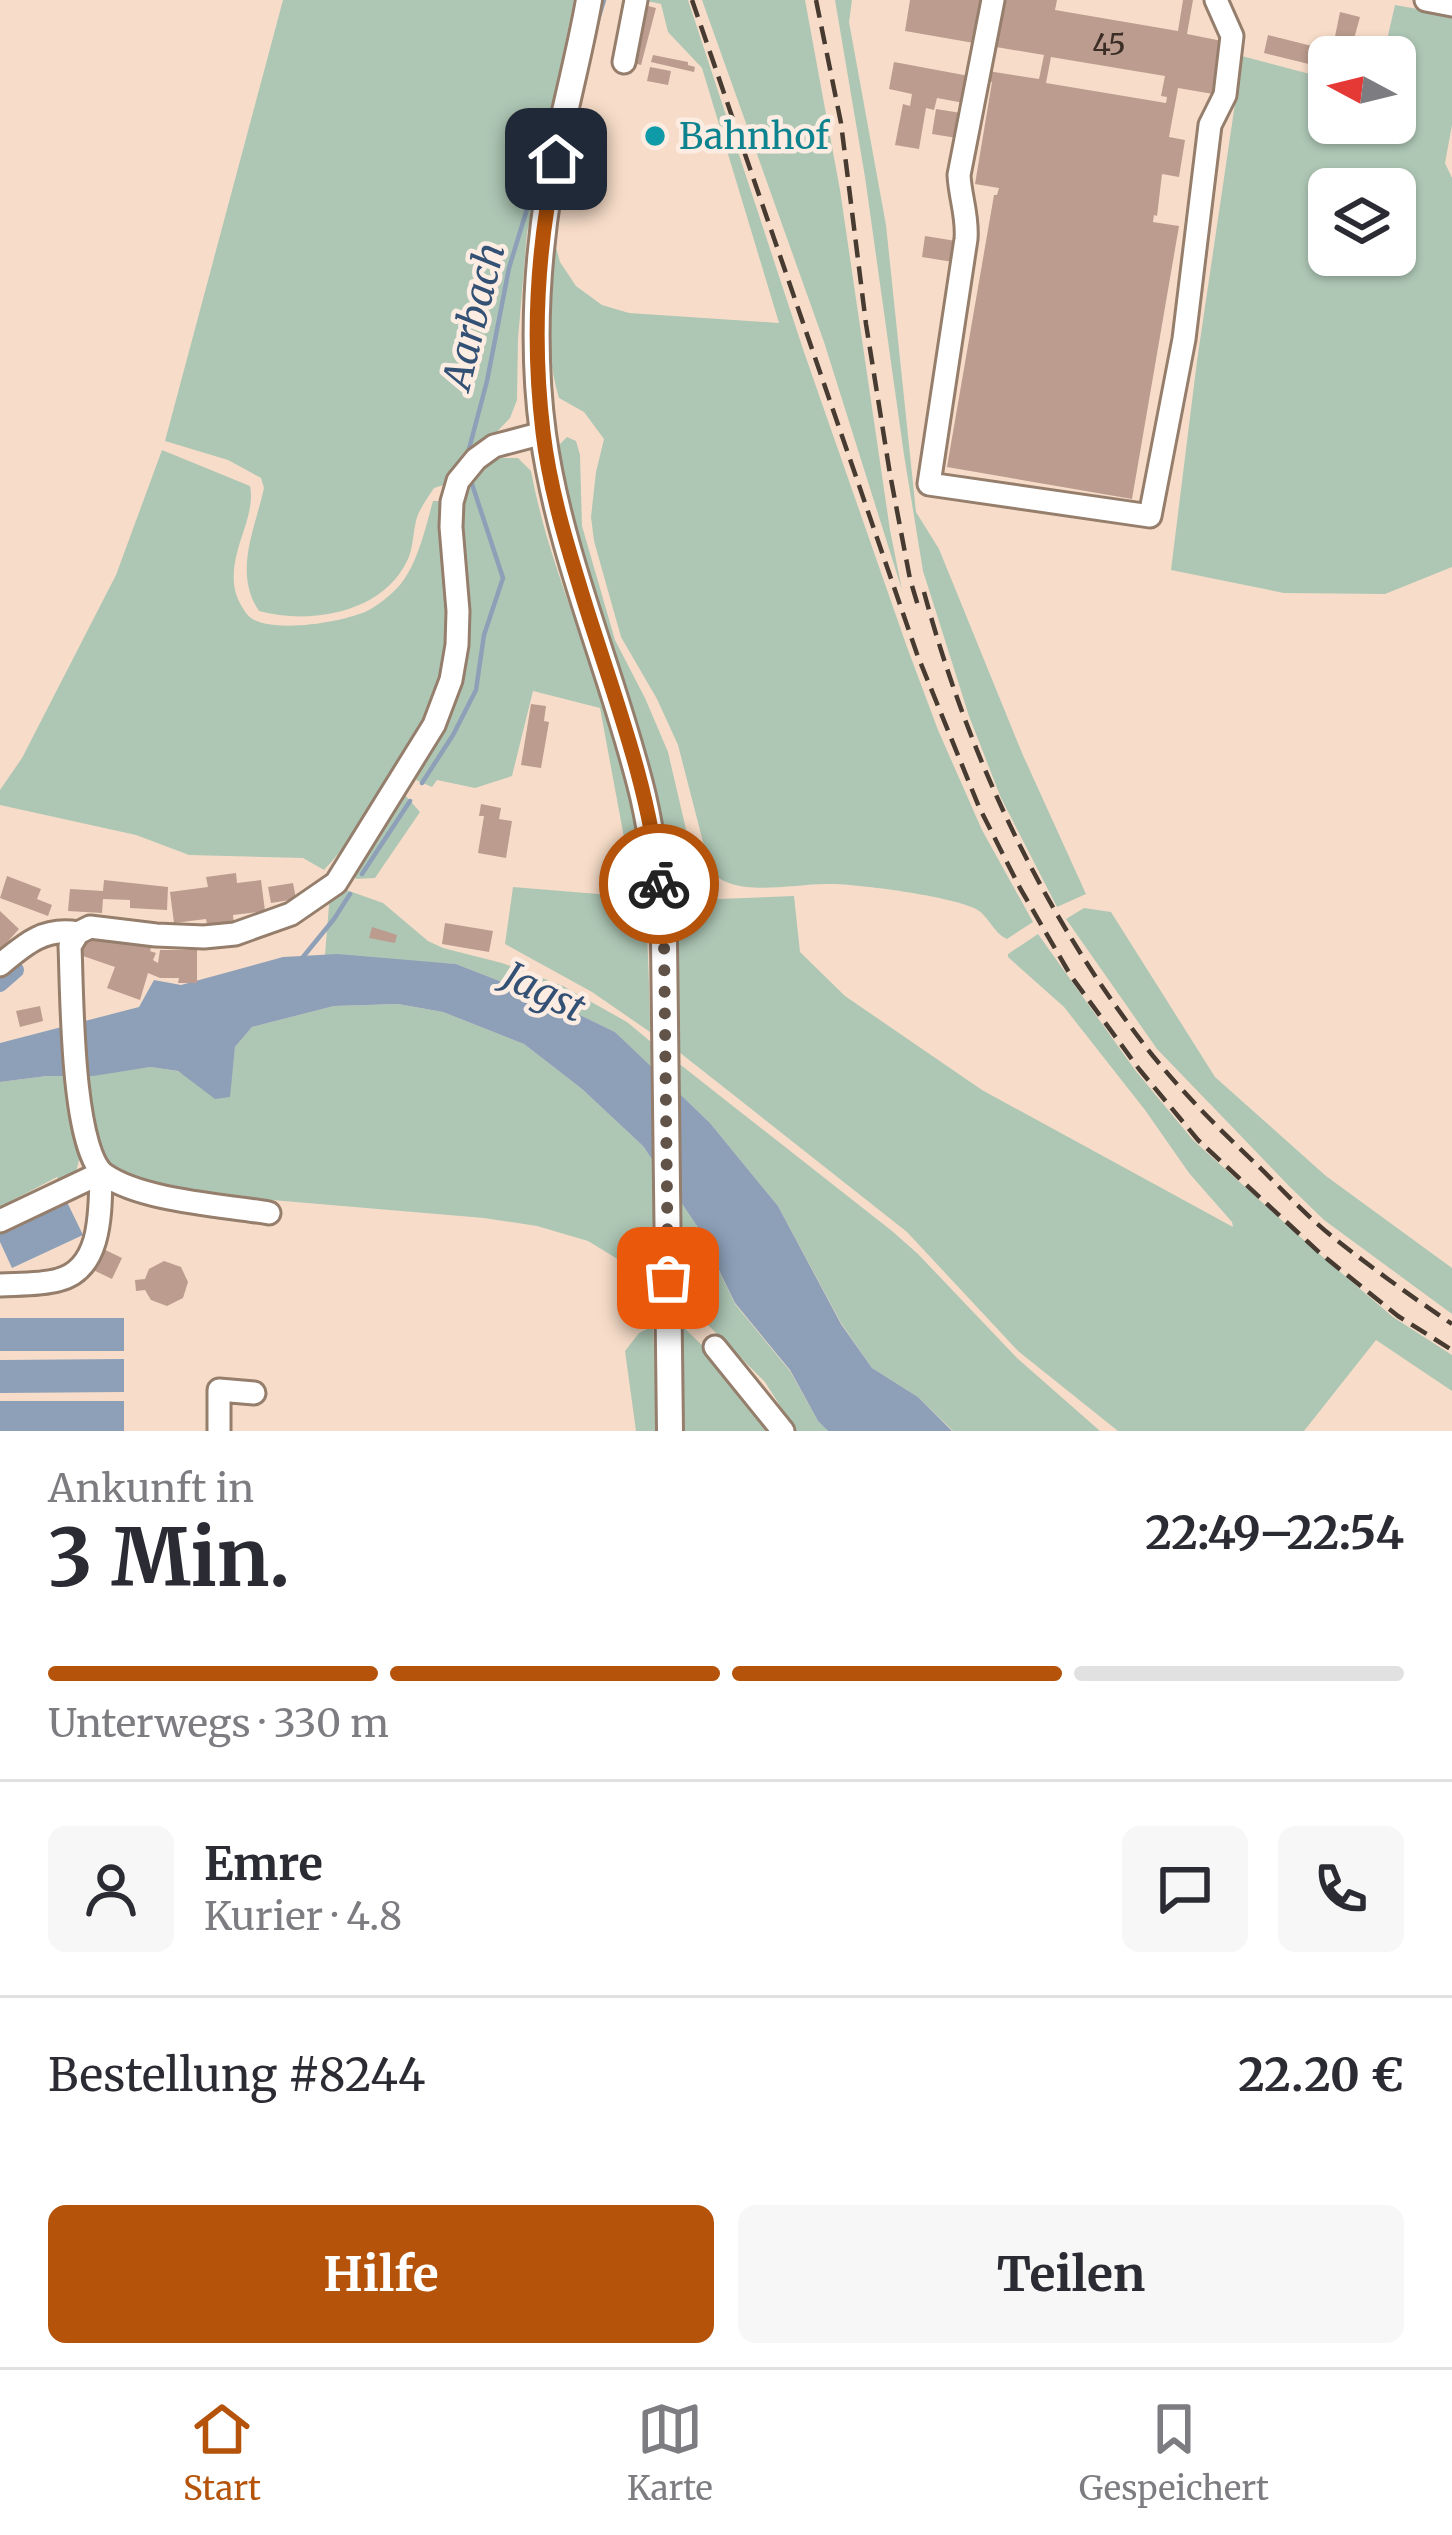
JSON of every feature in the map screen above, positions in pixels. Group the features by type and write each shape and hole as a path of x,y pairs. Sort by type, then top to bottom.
{"main road":[{"path":"589,0 550,187 536,347 543,433 561,519 643,796 658,873 664,941 670,1431"}],"street":[{"path":"624,62 636,0"},
{"path":"993,0 959,175 960,196 968,215 967,239 929,484 1150,517 1184,339 1210,125 1225,95 1232,36 1216,0"},
{"path":"1426,0 1452,5"},
{"path":"0,1285 59,1280 76,1272 91,1253 99,1224 101,1173 91,1157 76,1081 70,946 78,933 90,927 156,935 235,934 291,914 336,884 434,725 451,680 458,611 451,527 458,481 494,446 543,433"},
{"path":"0,965 41,934 78,933"},
{"path":"0,1221 101,1173 154,1194 268,1213"},
{"path":"715,1346 783,1431"},
{"path":"219,1431 218,1390 254,1393"}],"green space":[{"path":"283,0 574,0 527,233 517,400 510,418 447,484 434,488 417,517 408,559 397,577 364,603 322,615 259,611 251,596 247,566 264,488 261,478 228,460 165,441"},
{"path":"642,0 688,0 804,352 938,730 982,830 1033,922 1007,939 979,911 961,903 839,884 746,887 719,878 710,869 678,745 621,637 594,541 591,517 604,439 584,412 559,398 549,337 552,233 560,262 576,286 602,305 629,313 779,323 702,68 668,32 661,4"},
{"path":"702,0 805,0 840,190 902,590 824,342"},
{"path":"835,0 852,0 849,22 886,225 916,512 939,549 1022,753 1086,894 1057,907 1001,798 969,716 923,571"},
{"path":"1395,5 1452,15 1452,125 1445,163 1452,178 1452,567 1385,594 1284,593 1171,570 1242,56 1308,73 1308,144 1416,144 1416,36 1388,36"},
{"path":"567,437 576,441 580,455 582,526 615,640 668,752 698,881 718,899 794,896 800,952 845,996 982,1090 1233,1227 1064,1007 1008,957 1038,934 1135,1070 1193,1140 1393,1317 1452,1355 1452,1391 1376,1340 1304,1431 1118,1431 1018,1351 907,1232 679,1052 676,924 661,813 580,556 560,469 560,444"},
{"path":"162,450 250,486 234,579 244,610 261,623 327,622 376,605 405,579 433,501 441,501 450,602 442,679 410,747 324,870 303,858 189,855 136,835 0,805 0,790 22,758 116,575"},
{"path":"501,458 518,458 531,471 550,547 623,768 644,899 650,1032 592,992 505,944 513,887 635,897 600,708 533,691 512,776 475,788 437,780 432,787 416,780 438,737 459,515 471,480"},
{"path":"404,794 420,812 375,878 356,879 352,871"},
{"path":"338,887 383,903 428,941 563,986 627,1022 657,1047 657,1073 615,1032 456,964 325,955 330,893"},
{"path":"1084,908 1111,912 1215,1077 1326,1176 1452,1268 1452,1314 1324,1220 1157,1049 1066,919"},
{"path":"398,1004 443,1012 524,1044 643,1146 699,1229 735,1304 790,1371 828,1431 796,1431 765,1382 680,1297 588,1241 537,1226 484,1218 188,1193 121,1175 100,1157 79,1076 150,1067 177,1071 229,1097 235,1047 252,1027 334,1006"},
{"path":"677,1062 892,1231 1017,1358 1100,1431 953,1431 918,1397 872,1368 841,1323 778,1206 710,1123 677,1092"},
{"path":"70,1076 80,1156 76,1172 0,1207 0,1082"},
{"path":"678,1322 709,1352 776,1431 681,1431"},
{"path":"653,1326 657,1431 636,1431 625,1351 639,1333"}],"water":[{"path":"337,954 456,964 615,1032 710,1123 778,1206 841,1324 872,1368 918,1397 952,1431 828,1431 790,1370 735,1303 699,1229 643,1146 524,1044 443,1012 398,1004 334,1006 252,1027 235,1047 230,1097 215,1099 178,1071 150,1067 0,1082 0,1043 139,1007 154,980 181,985 283,957"},
{"path":"67,1202 83,1235 12,1268 0,1234"},
{"path":"0,1318 124,1318 124,1351 0,1351"},
{"path":"124,1359 124,1392 0,1393 0,1360"},
{"path":"0,1401 124,1401 124,1431 0,1431"}],"building":[{"path":"910,0 982,0 974,43 905,31"},
{"path":"1004,0 1057,0 1055,10 1178,31 1183,0 1193,0 1187,34 1222,41 1213,94 1178,88 1169,137 1185,140 1179,177 1162,174 1153,222 1179,226 1132,499 947,467 994,195 999,188 975,184 992,82 987,81 988,71 1039,79 1044,55 996,47","holes":["1051,57 1165,76 1161,96 1167,97 1166,103 1046,83"]},
{"path":"648,6 656,8 641,65 633,63"},
{"path":"1340,12 1360,17 1355,36 1335,36"},
{"path":"1268,35 1308,45 1308,64 1264,53"},
{"path":"653,55 688,62 694,72 651,62"},
{"path":"894,62 969,76 964,103 937,98 934,110 926,108 919,149 895,145 903,104 910,106 912,94 889,89"},
{"path":"650,67 671,71 668,85 647,81"},
{"path":"936,109 961,113 957,138 932,134"},
{"name":"Bahnhof","path":"664,129 666,142 646,144 645,130"},
{"path":"925,236 956,241 953,262 922,257"},
{"path":"531,704 546,706 544,721 549,722 541,768 521,765"},
{"path":"481,804 501,808 499,819 512,821 506,858 478,853 484,816 479,816"},
{"path":"236,873 237,883 261,880 265,911 233,915 234,925 208,928 206,919 174,923 170,892 208,887 206,877"},
{"path":"7,876 41,889 37,899 52,905 48,916 0,898"},
{"path":"104,880 168,887 167,910 130,908 130,900 103,899 102,913 68,911 70,889 103,891"},
{"path":"293,883 296,899 271,903 268,887"},
{"path":"0,911 19,929 0,950"},
{"path":"445,923 493,931 489,952 442,944"},
{"path":"372,927 397,935 395,943 369,938"},
{"path":"87,934 113,942 115,938 130,943 132,937 153,944 150,951 156,953 153,960 158,963 160,950 197,950 197,983 178,983 179,978 148,973 140,1000 107,988 115,967 80,955"},
{"path":"40,1006 43,1021 20,1027 16,1011"},
{"path":"97,1246 122,1258 112,1279 87,1267"},
{"path":"164,1261 181,1267 188,1282 183,1298 167,1306 151,1300 145,1290 136,1291 135,1280 145,1279 149,1269"}],"waterway":[{"name":"Aarbach","path":"597,23 604,0"},
{"name":"Aarbach","path":"469,449 509,268 531,196"},
{"name":"Aarbach","path":"422,783 476,690 484,635 503,578 472,484"},
{"name":"Aarbach","path":"362,874 410,801"},
{"name":"Aarbach","path":"303,957 350,894"},
{"path":"0,984 16,970"}],"railway":[{"path":"692,0 917,654 979,807 1020,888 1071,976 1198,1140 1321,1254 1398,1316 1452,1350"},
{"path":"816,0 841,123 890,474 919,609"},
{"path":"924,592 964,716 1015,835 1114,1004 1177,1084 1323,1229 1452,1324"}],"way so far":[{"path":"659,884 664,941 668,1278"}],"place":[{"name":"Bahnhof","path":"655,136"}],"route":[{"path":"556,159 541,250 537,312 543,433 561,519 643,796 659,884"}],"water label":[{"name":"Jagst","path":"544,992"}]}
